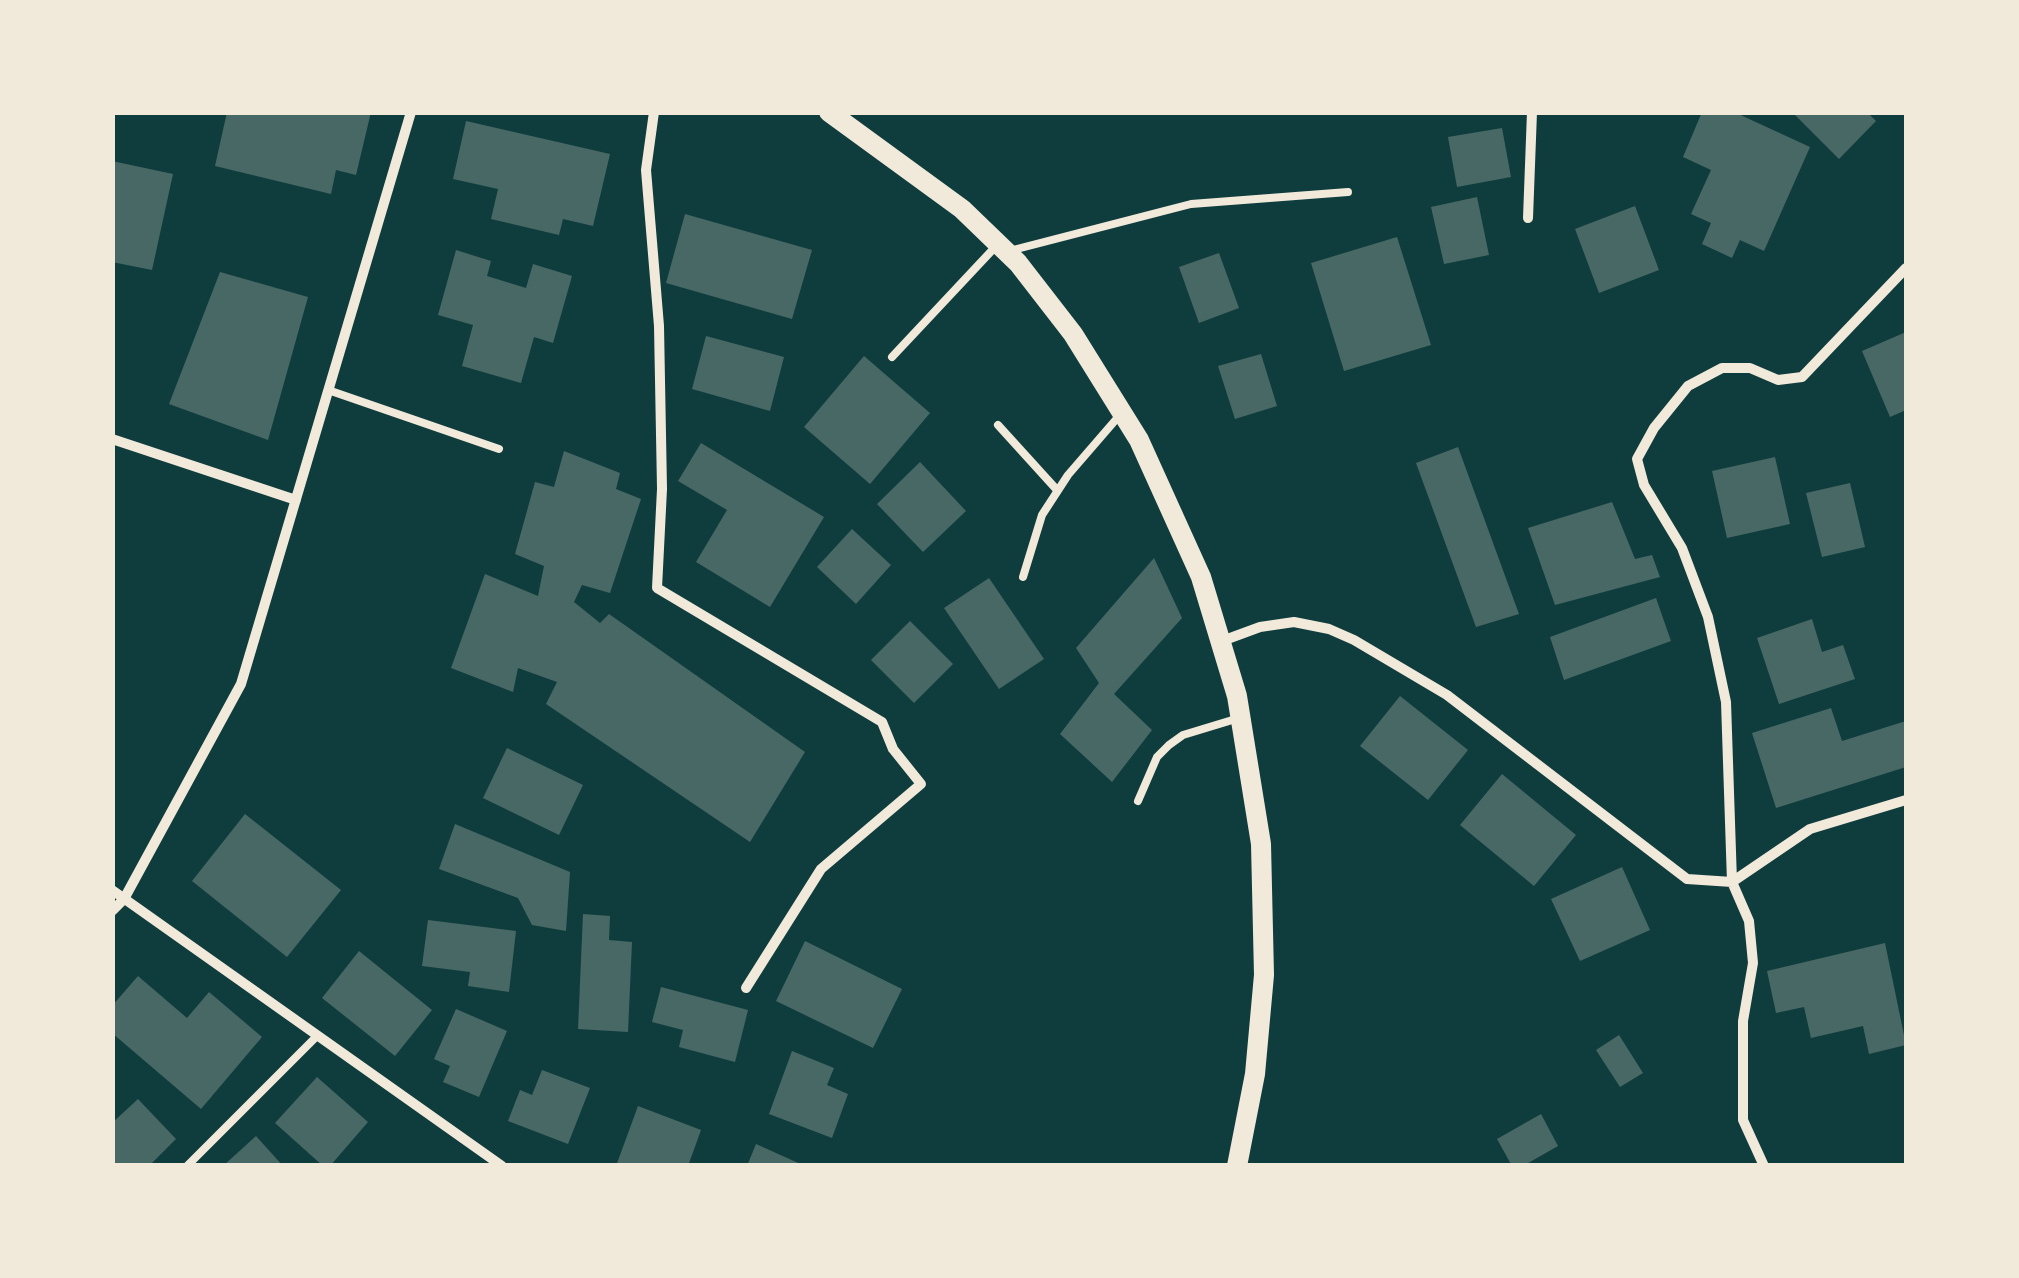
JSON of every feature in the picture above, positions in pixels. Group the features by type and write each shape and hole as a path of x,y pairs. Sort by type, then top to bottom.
{"main road":[{"path":"829,112 908,167 1002,247 1073,334 1166,492 1222,642 1242,718 1261,844 1264,941 1255,1074 1238,1166"},
{"path":"855,112 908,167"}],"street":[{"path":"112,911 124,899 241,684 410,112"},
{"path":"654,112 646,170 659,344 662,489 657,588 882,722 893,749 921,784 821,869 746,988"},
{"path":"1528,218 1532,112"},
{"path":"1764,1166 1743,1120 1744,1021 1754,964 1749,921 1732,882 1726,702 1708,617 1682,548 1644,486 1637,458 1654,428 1688,386 1722,368 1750,368 1778,380 1802,377 1906,268"},
{"path":"112,438 296,500"},
{"path":"1222,642 1260,627 1294,622 1329,629 1354,640 1446,695 1687,879 1732,882 1810,829 1906,800"},
{"path":"112,890 502,1166"}],"lane":[{"path":"892,357 1002,247 1191,204 1348,192"},
{"path":"328,390 499,450"},
{"path":"1023,577 1032,540 1057,490 1122,412"},
{"path":"998,424 1057,490"},
{"path":"1138,801 1158,757 1169,745 1184,735 1242,718"},
{"path":"187,1166 316,1036"}],"building":[{"path":"227,112 371,112 356,175 336,170 331,194 215,166"},
{"path":"1702,112 1734,112 1810,147 1764,251 1740,240 1732,258 1702,244 1711,223 1691,214 1711,170 1683,157"},
{"path":"1792,112 1867,112 1876,121 1839,159"},
{"path":"466,121 610,154 593,226 563,219 559,235 491,219 498,189 453,179"},
{"path":"1502,128 1511,177 1457,187 1448,137"},
{"path":"112,161 173,174 152,270 112,262"},
{"path":"1477,197 1489,255 1444,264 1431,207"},
{"path":"1635,206 1659,270 1599,293 1575,229"},
{"path":"685,214 812,250 792,319 666,283"},
{"path":"1397,237 1431,345 1344,371 1311,263"},
{"path":"456,250 491,261 487,276 526,288 533,264 572,276 553,343 534,337 521,383 462,366 473,325 438,315"},
{"path":"1219,253 1239,308 1199,323 1179,267"},
{"path":"220,272 308,297 268,440 169,404"},
{"path":"1906,332 1906,410 1890,417 1862,351"},
{"path":"706,336 784,357 770,411 692,389"},
{"path":"1261,354 1277,406 1235,419 1218,366"},
{"path":"864,356 930,413 870,484 804,427"},
{"path":"701,443 824,517 770,607 696,562 727,510 678,481"},
{"path":"1458,447 1519,614 1476,627 1416,463"},
{"path":"564,451 620,473 616,489 641,499 610,593 582,585 574,602 600,623 609,614 805,752 750,842 546,704 557,682 518,668 513,692 451,668 485,574 538,596 544,566 515,554 535,482 554,487"},
{"path":"1775,457 1790,524 1727,538 1712,471"},
{"path":"920,462 966,511 923,552 877,504"},
{"path":"1850,483 1865,547 1822,557 1806,493"},
{"path":"1612,502 1635,559 1652,555 1660,577 1555,605 1528,528"},
{"path":"852,529 891,565 856,604 817,567"},
{"path":"1154,558 1182,618 1114,694 1152,730 1112,782 1060,734 1099,683 1076,648"},
{"path":"989,578 1044,659 999,689 944,608"},
{"path":"1656,598 1671,641 1564,680 1550,637"},
{"path":"1812,619 1822,652 1843,645 1855,679 1779,704 1757,638"},
{"path":"910,621 953,664 914,703 871,660"},
{"path":"1400,696 1468,750 1428,800 1360,746"},
{"path":"1831,708 1842,741 1906,721 1906,767 1776,808 1752,733"},
{"path":"507,748 583,785 559,835 483,798"},
{"path":"1502,774 1576,835 1534,886 1460,825"},
{"path":"245,814 341,890 287,957 192,881"},
{"path":"455,824 570,872 566,931 532,925 518,898 439,869"},
{"path":"1622,867 1650,930 1580,961 1551,899"},
{"path":"583,914 610,916 609,940 632,942 628,1032 578,1029"},
{"path":"428,920 516,931 509,992 468,986 470,972 422,966"},
{"path":"805,941 902,989 873,1048 776,1001"},
{"path":"1885,943 1906,1045 1869,1054 1863,1026 1811,1038 1804,1007 1776,1013 1767,971"},
{"path":"359,951 432,1010 395,1056 322,998"},
{"path":"138,976 187,1018 209,992 262,1037 201,1109 112,1033 112,1006"},
{"path":"661,987 748,1010 735,1062 679,1047 683,1030 652,1022"},
{"path":"456,1009 507,1031 479,1097 443,1082 450,1066 434,1059"},
{"path":"1619,1035 1643,1073 1620,1087 1596,1050"},
{"path":"792,1051 834,1068 827,1085 848,1094 832,1138 769,1114"},
{"path":"542,1070 590,1088 568,1144 508,1121 520,1090 532,1095"},
{"path":"317,1077 368,1122 330,1166 323,1166 275,1123"},
{"path":"138,1099 176,1139 149,1166 112,1166 112,1123"},
{"path":"638,1106 701,1130 688,1166 616,1166"},
{"path":"1541,1114 1558,1146 1523,1166 1512,1166 1497,1139"},
{"path":"256,1136 283,1166 223,1166"},
{"path":"756,1144 805,1166 747,1166"}]}
